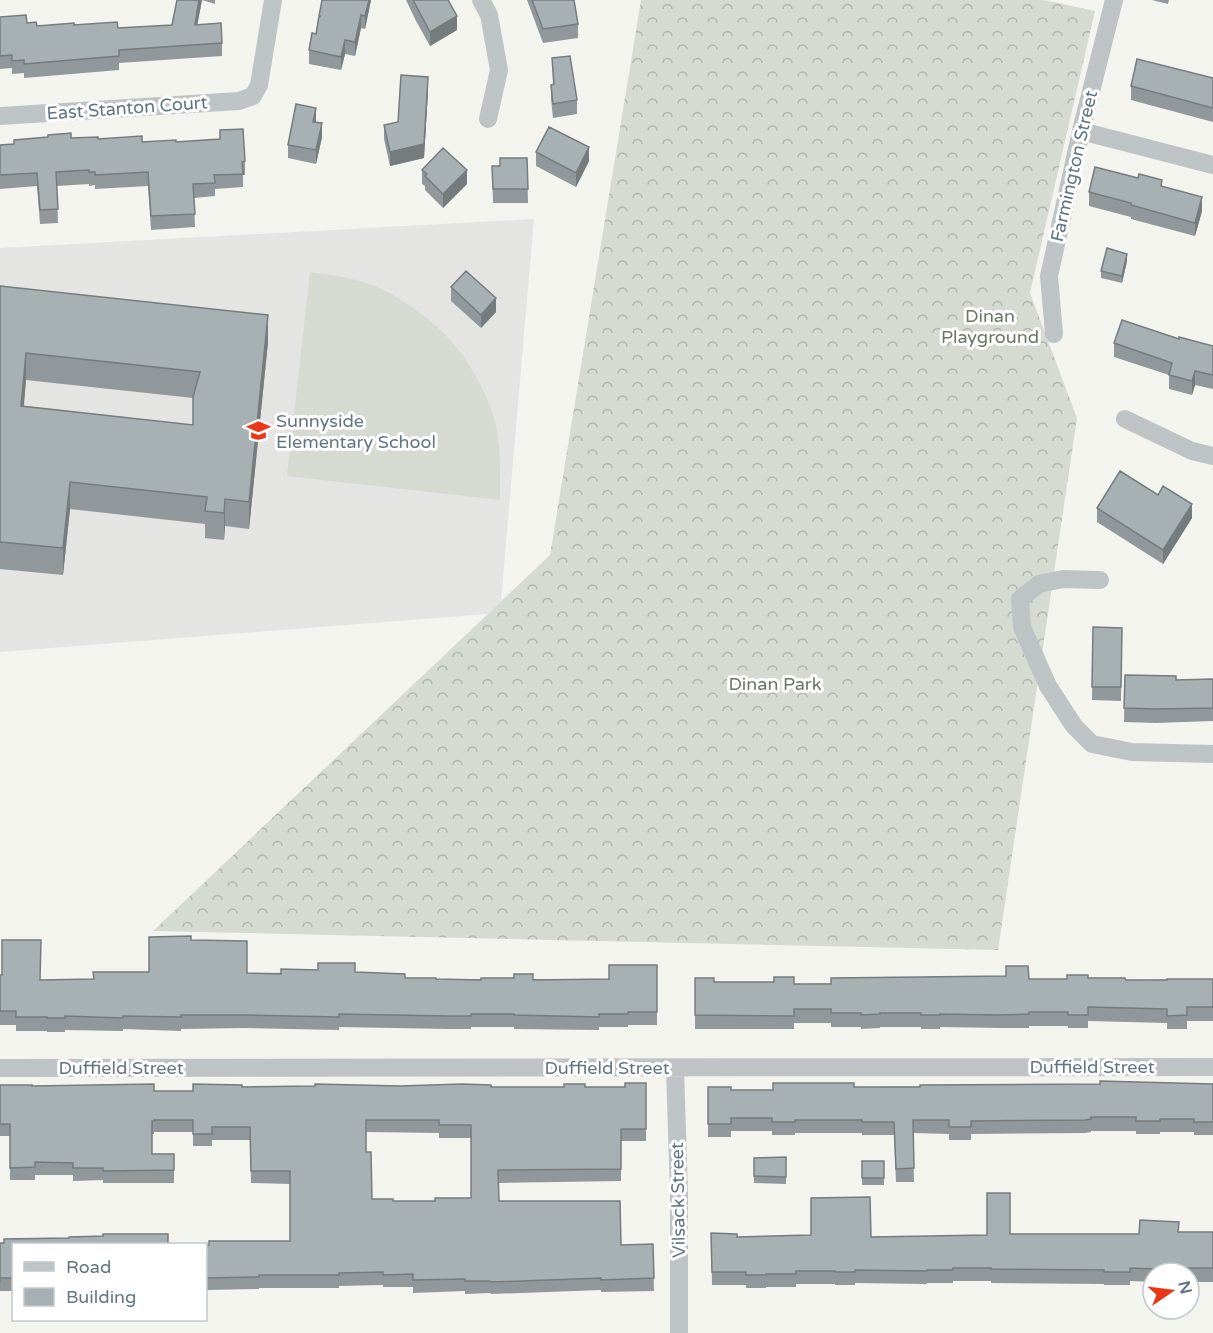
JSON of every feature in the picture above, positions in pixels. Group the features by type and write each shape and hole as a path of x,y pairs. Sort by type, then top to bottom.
{"street":[{"name":"East Stanton Court","path":"0,116 239,101 253,96 259,85 273,0"},
{"path":"481,0 489,15 499,70 488,119"},
{"name":"Farmington Street","path":"1054,334 1049,276 1081,131 1114,0"},
{"path":"1081,131 1213,165"},
{"path":"1125,418 1192,451 1213,456"},
{"path":"1100,580 1063,579 1039,584 1020,599 1022,627 1053,694 1074,726 1092,744 1132,752 1213,754"},
{"name":"Duffield Street","path":"0,1068 1213,1067"},
{"name":"Vilsack Street","path":"675,1068 679,1194 679,1333"}],"shaded area":[{"name":"Sunnyside Elementary School","path":"534,219 500,613 0,652 0,248"}],"green space":[{"name":"Dinan Park","path":"641,0 1044,0 1095,11 1030,293 1077,418 998,950 153,931 550,555"},
{"path":"310,272 352,279 377,287 409,306 450,339 481,385 494,417 498,435 500,500 287,476"}],"building":[{"path":"177,0 199,0 195,25 221,23 222,43 119,50 119,56 24,64 24,60 12,61 12,55 0,56 0,17 26,15 27,23 36,22 37,26 117,22 118,28 172,25"},
{"path":"322,0 369,0 365,16 361,15 355,42 345,40 341,57 309,50 312,33 316,34"},
{"path":"413,0 448,0 457,16 430,32"},
{"path":"532,0 574,0 578,24 543,29"},
{"path":"570,56 577,100 553,104 552,58"},
{"path":"1137,59 1213,78 1213,108 1131,86"},
{"path":"401,75 428,77 424,144 390,152 384,125 398,122"},
{"path":"296,104 316,108 313,122 322,123 316,150 288,145"},
{"path":"549,127 589,147 576,173 536,152"},
{"path":"243,129 245,161 242,162 243,174 214,175 215,183 193,184 195,214 151,216 148,172 95,175 95,172 89,172 89,170 56,172 58,209 40,210 37,173 0,175 0,145 14,144 14,140 71,133 71,138 142,136 142,142 176,140 176,142 220,139 220,130"},
{"path":"443,148 467,170 443,194 422,170"},
{"path":"500,158 527,158 528,189 493,189 492,166 500,166"},
{"path":"1095,167 1138,178 1139,174 1162,180 1161,186 1202,197 1195,223 1089,192"},
{"path":"1107,248 1127,254 1122,276 1101,271"},
{"path":"466,271 496,298 481,315 451,287"},
{"path":"0,286 268,315 249,502 225,499 224,513 205,511 207,497 70,482 63,548 0,542","holes":["26,353 200,372 193,397 193,425 21,406"]},
{"path":"1122,320 1179,339 1179,337 1213,346 1213,375 1195,371 1192,381 1169,375 1172,363 1114,343"},
{"path":"1120,471 1158,495 1163,486 1192,504 1163,550 1097,508"},
{"path":"1093,627 1122,628 1121,687 1092,687"},
{"path":"1125,675 1176,676 1176,680 1213,679 1213,708 1124,708"},
{"path":"191,936 191,940 247,941 247,973 281,974 281,969 318,970 318,963 355,963 355,972 405,974 405,978 481,980 481,978 514,978 514,974 533,974 533,980 609,979 609,965 657,965 657,1012 599,1014 599,1017 514,1014 449,1016 339,1014 339,1017 181,1015 181,1017 65,1016 65,1018 47,1018 16,1017 16,1011 0,1011 2,940 41,940 40,980 94,979 93,972 149,972 149,937"},
{"path":"1006,966 1028,966 1029,979 1067,979 1067,975 1088,975 1088,978 1125,978 1126,980 1213,979 1213,1007 1187,1007 1187,1015 1167,1016 1167,1009 1088,1007 1088,1015 1068,1015 1068,1012 1029,1012 1029,1014 1000,1015 880,1013 861,1015 861,1013 831,1013 831,1009 794,1009 794,1016 695,1015 695,978 714,978 714,982 774,982 774,977 794,977 794,984 831,984 831,978 1006,976"},
{"path":"1100,1081 1213,1084 1213,1122 1194,1122 1194,1119 1136,1121 1136,1117 1091,1117 1085,1120 971,1121 971,1127 949,1127 949,1120 913,1120 914,1168 896,1169 894,1122 795,1120 795,1122 772,1122 772,1118 731,1118 731,1124 708,1124 708,1087 731,1087 731,1090 773,1090 773,1083 854,1083 854,1087 920,1087 920,1085 1100,1084"},
{"path":"625,1083 646,1083 646,1129 621,1129 621,1169 498,1170 499,1201 620,1201 621,1245 653,1244 654,1278 491,1282 465,1281 465,1279 413,1280 413,1274 383,1275 383,1272 339,1273 339,1275 259,1275 259,1277 207,1278 209,1241 290,1241 290,1171 251,1171 250,1127 212,1127 212,1134 193,1134 193,1120 152,1121 152,1154 174,1154 174,1170 103,1171 103,1168 73,1168 73,1163 35,1162 35,1167 10,1168 10,1124 0,1124 0,1085 154,1084 154,1091 193,1091 193,1084 242,1085 242,1087 315,1086 315,1084 400,1086 462,1084 491,1085 491,1087 564,1087 564,1084 585,1084 585,1087 625,1087","holes":["366,1120 439,1120 439,1125 471,1125 471,1198 435,1198 435,1201 372,1199 371,1152 366,1152"]},
{"path":"786,1157 786,1177 754,1176 754,1158"},
{"path":"862,1161 884,1161 884,1178 862,1178"},
{"path":"987,1193 1010,1193 1010,1234 1139,1234 1140,1220 1179,1222 1178,1232 1213,1232 1213,1268 1201,1268 1201,1261 1141,1261 1141,1268 1130,1268 1130,1272 953,1268 953,1270 927,1271 796,1271 796,1274 766,1275 746,1275 746,1272 712,1272 711,1233 737,1234 737,1237 811,1235 811,1198 870,1197 871,1237 987,1235"},
{"path":"103,1234 168,1234 168,1243 12,1243 12,1278 0,1278 0,1243 4,1243 4,1239 69,1238 103,1236"}],"place":[{"name":"Sunnyside Elementary School","path":"258,431"}],"park label":[{"name":"Dinan Playground","path":"990,326"}]}
